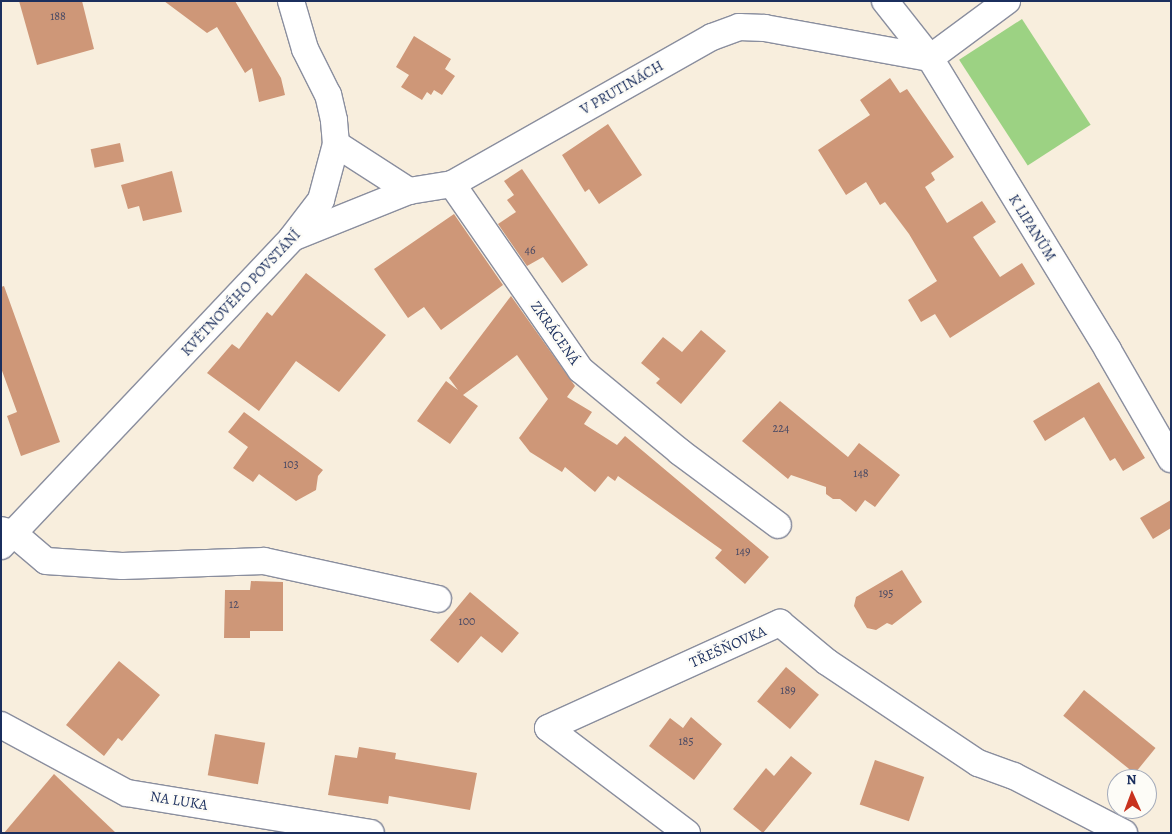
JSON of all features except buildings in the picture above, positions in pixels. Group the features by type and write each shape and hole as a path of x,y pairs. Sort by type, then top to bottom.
{"street":[{"name":"KVĚTNOVÉHO POVSTÁNÍ","path":"5,536 292,238 321,200 336,144 328,95 305,49 291,1"},
{"name":"K LIPANŮM","path":"885,1 930,58 1108,350 1171,459"},
{"path":"930,58 1007,1"},
{"name":"V PRUTINÁCH","path":"292,238 410,192 452,184 712,37 739,27 766,28 930,58"},
{"path":"336,144 410,192"},
{"name":"ZKRÁCENÁ","path":"452,184 581,370 686,456 778,525"},
{"path":"5,536 46,561 122,566 264,561 438,599"},
{"name":"TŘEŠŇOVKA","path":"688,833 548,728 780,623 827,662 978,763 1014,776 1124,833"},
{"name":"NA LUKA","path":"1,725 127,793 371,833"}],"green space":[{"path":"1022,19 1091,125 1028,166 959,60"}]}
